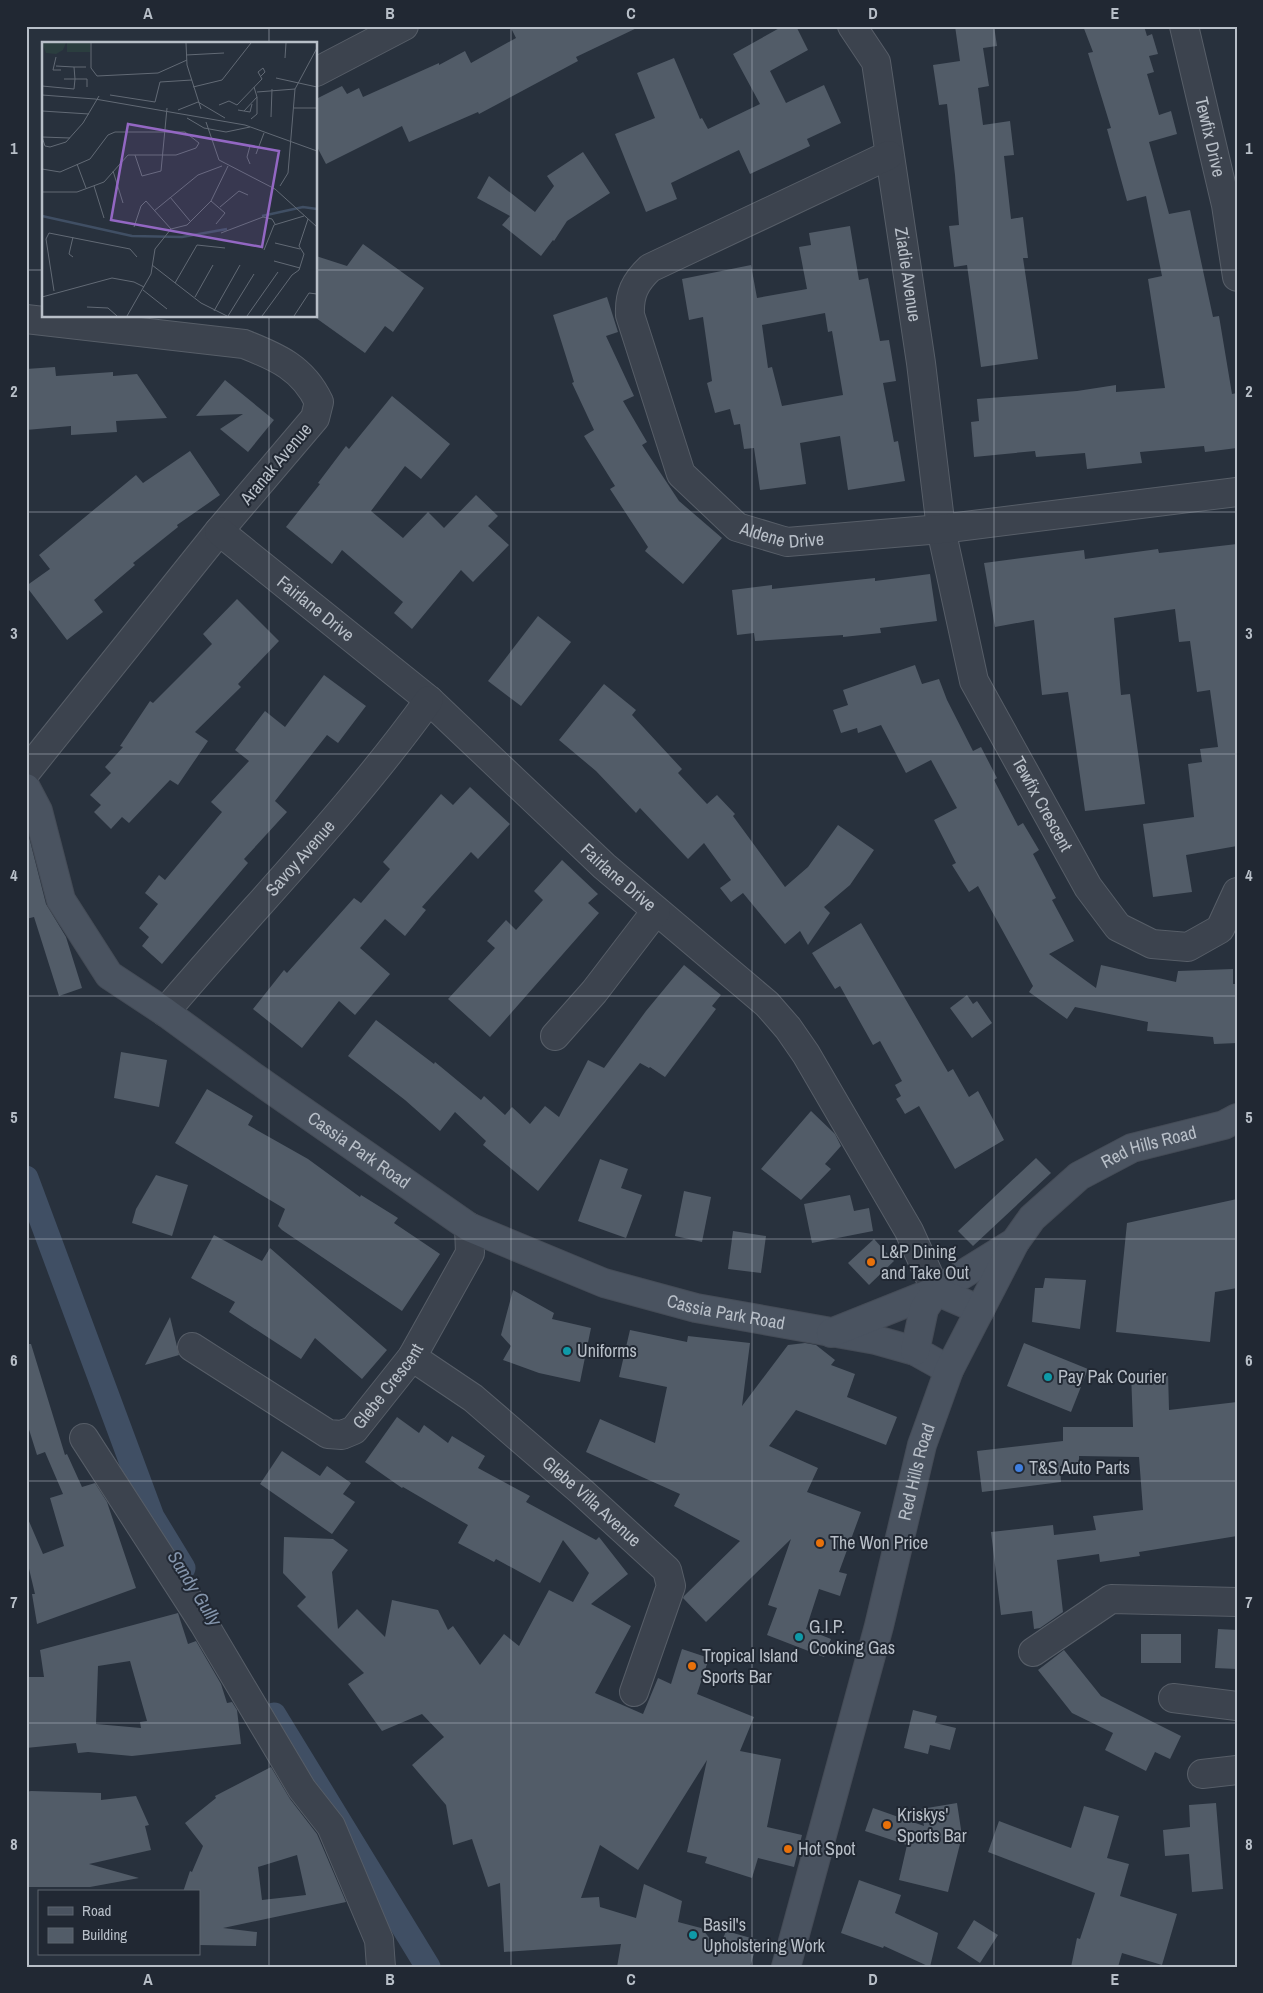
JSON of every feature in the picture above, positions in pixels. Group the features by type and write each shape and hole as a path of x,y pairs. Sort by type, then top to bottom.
{"main road":[{"name":"Cassia Park Road","path":"26,788 38,811 61,900 82,936 109,975 165,1012 251,1075 407,1182 468,1227 604,1283 696,1308 876,1340 915,1352 949,1370"},
{"name":"Red Hills Road","path":"786,1967 879,1626 922,1445 949,1370 1016,1242 1032,1218 1079,1176 1132,1148 1224,1125 1237,1118"},
{"path":"831,1333 936,1290 1016,1242"},
{"path":"936,1290 980,1310"},
{"path":"915,1352 924,1309 936,1290"}],"street":[{"path":"318,71 404,26"},
{"name":"Ziadie Avenue","path":"852,26 876,62 921,363 941,529"},
{"name":"Tewfix Drive","path":"1184,26 1226,205 1237,277"},
{"name":"Aldene Drive","path":"889,156 650,268 640,277 633,288 630,301 630,315 681,474 737,527 787,542 941,529 1237,492"},
{"name":"Aranak Avenue","path":"26,319 244,344 273,355 300,373 311,385 320,402 315,418 219,531 26,772"},
{"name":"Tewfix Crescent","path":"941,529 974,681 1088,887 1118,927 1152,944 1188,947 1220,929 1237,892"},
{"name":"Fairlane Drive","path":"219,531 429,700 604,866 656,912 767,1004 788,1028 806,1054 909,1231 936,1290"},
{"name":"Savoy Avenue","path":"165,1012 225,940 317,840 396,746 429,700"},
{"path":"555,1036 594,992 656,912"},
{"name":"Glebe Crescent","path":"192,1347 328,1434 342,1435 354,1430 412,1357 470,1253 468,1227"},
{"name":"Glebe Villa Avenue","path":"412,1357 473,1398 582,1492 667,1570 672,1586 634,1692"},
{"path":"84,1438 199,1616 297,1780 331,1826 379,1940 381,1967"},
{"path":"1033,1652 1111,1599 1237,1602"},
{"path":"1173,1698 1237,1706"},
{"path":"1202,1774 1237,1770"}],"building":[{"path":"510,26 641,26 576,57 578,61 479,114 478,112 409,142 402,126 326,164 318,149 318,98 342,86 347,94 359,88 363,97 439,63 439,65 465,51 471,63 516,38"},
{"path":"783,26 796,26 808,50 770,71 786,103 824,85 841,123 807,139 810,146 750,174 739,150 671,183 677,199 646,212 615,134 655,118 637,73 674,58 700,119 702,118 708,129 760,104 733,54"},
{"path":"955,26 994,26 997,46 983,48 989,86 978,88 983,125 1010,121 1014,155 1004,156 1011,219 1023,217 1028,258 1023,258 1038,359 981,367 967,265 954,267 949,226 959,225 955,175 947,104 939,105 933,65 960,61"},
{"path":"1083,26 1144,26 1147,36 1152,34 1158,54 1149,56 1154,72 1147,74 1159,115 1171,111 1177,134 1149,142 1169,214 1190,210 1213,317 1219,316 1232,394 1237,393 1237,448 1205,452 1204,446 1140,452 1142,463 1087,469 1085,453 1036,457 1035,451 974,457 971,422 979,421 977,399 1077,391 1116,385 1116,392 1165,388 1148,279 1162,276 1146,196 1127,201 1107,129 1111,128 1088,53 1093,52"},
{"path":"583,152 610,193 567,221 541,256 502,225 510,216 477,198 489,176 535,212 554,186 547,176"},
{"path":"850,226 859,280 868,278 880,341 889,340 896,381 883,383 894,442 898,441 905,481 848,490 840,436 800,443 806,484 760,490 754,448 744,449 740,424 734,425 730,409 715,413 707,383 712,381 703,317 689,320 682,279 751,265 757,298 807,289 799,247 811,245 809,233","holes":["825,313 828,332 832,331 843,395 782,406 772,367 768,368 762,325"]},
{"path":"363,244 424,288 393,332 385,326 365,353 316,318 318,318 318,257 347,266"},
{"path":"607,297 618,332 606,336 634,396 623,401 647,442 642,445 679,501 722,538 683,584 645,551 648,547 610,489 615,486 584,436 594,430 572,383 574,382 553,315"},
{"path":"55,367 56,376 113,372 113,376 137,374 167,418 116,421 117,432 71,435 71,426 26,430 26,369"},
{"path":"225,380 274,420 248,452 220,429 243,414 196,416"},
{"path":"392,396 450,444 421,479 405,466 371,511 403,538 428,512 444,528 476,495 498,516 488,526 509,545 473,582 461,570 412,629 394,613 403,602 342,550 332,564 286,527 320,484 318,483 346,446 349,449"},
{"path":"190,451 220,495 177,525 178,527 133,563 135,565 94,600 103,612 67,640 26,586 50,569 39,555 136,475 143,483"},
{"path":"1237,544 1237,846 1186,855 1192,892 1153,897 1143,824 1194,817 1188,764 1202,762 1200,749 1218,747 1210,690 1197,692 1190,641 1179,642 1175,609 1114,618 1121,695 1130,694 1145,804 1085,811 1068,692 1042,695 1034,620 995,627 984,563 1084,550 1085,559 1158,549 1159,553"},
{"path":"930,574 937,621 880,628 881,633 843,637 843,635 755,641 754,633 737,635 732,590 772,585 772,589 875,578 875,581"},
{"path":"237,599 279,641 238,684 241,687 195,732 208,741 178,785 170,780 129,823 122,817 111,829 94,812 101,805 90,795 111,773 105,767 123,747 120,746 150,701 153,703 212,644 203,634"},
{"path":"538,616 571,642 521,706 488,681"},
{"path":"915,665 922,684 939,679 947,700 973,751 981,747 997,778 994,780 1018,826 1023,823 1039,850 1033,854 1056,898 1052,900 1074,941 1049,954 1096,988 1101,965 1176,982 1178,971 1233,969 1233,984 1237,984 1237,1043 1214,1044 1213,1037 1147,1031 1148,1022 1075,1007 1067,1019 1029,992 1033,986 978,886 969,892 952,865 956,863 934,820 957,808 931,760 906,773 881,725 858,733 857,728 841,733 833,710 848,705 843,690"},
{"path":"324,675 366,706 338,743 327,735 275,801 287,812 244,859 248,863 162,964 142,946 149,937 139,928 158,904 145,893 159,875 165,880 222,812 211,802 249,761 235,750 265,711 285,727"},
{"path":"604,684 636,710 632,715 682,769 678,773 707,804 717,795 735,814 733,816 785,887 808,867 838,825 874,850 850,885 824,907 830,913 808,945 800,931 785,944 743,893 731,902 720,888 731,880 704,843 688,859 640,808 636,813 596,771 559,740"},
{"path":"470,787 510,824 478,859 471,852 422,907 426,910 405,936 385,919 360,948 390,974 355,1015 339,1001 302,1048 253,1009 284,970 287,973 354,898 361,903 390,869 383,862 441,794 453,805"},
{"path":"28,833 46,904 66,937 82,988 59,996 34,917 26,919"},
{"path":"562,860 598,894 588,903 599,913 490,1037 448,999 495,948 487,941 506,920 516,930 543,900 534,891"},
{"path":"861,923 948,1072 953,1069 969,1097 978,1091 1004,1140 955,1169 919,1106 905,1114 896,1099 901,1096 895,1085 902,1081 880,1041 873,1045 840,986 835,989 812,953"},
{"path":"684,965 721,995 712,1006 716,1009 665,1077 640,1063 538,1191 483,1145 486,1141 455,1112 440,1131 405,1100 348,1056 376,1020 434,1064 435,1062 481,1100 484,1096 505,1115 512,1107 530,1124 545,1106 559,1117 588,1060 604,1068 646,1011"},
{"path":"967,995 973,1004 977,1001 992,1023 972,1038 950,1008"},
{"path":"121,1052 167,1060 159,1107 114,1098"},
{"path":"207,1089 253,1116 248,1125 308,1159 360,1197 361,1195 398,1218 394,1223 440,1254 402,1311 282,1230 278,1226 285,1209 175,1143"},
{"path":"811,1111 835,1134 841,1146 825,1164 831,1169 801,1200 761,1169"},
{"path":"1036,1158 1051,1173 973,1246 958,1231"},
{"path":"600,1159 628,1169 621,1188 642,1195 626,1238 578,1221"},
{"path":"156,1175 188,1185 172,1236 132,1223 136,1209"},
{"path":"684,1191 711,1197 702,1242 675,1236"},
{"path":"850,1195 854,1211 869,1208 873,1231 812,1243 804,1204"},
{"path":"1237,1199 1237,1288 1215,1292 1210,1342 1116,1332 1127,1223"},
{"path":"733,1231 766,1236 761,1273 728,1269"},
{"path":"214,1235 262,1261 270,1248 387,1350 362,1379 315,1338 301,1359 229,1312 235,1302 191,1278"},
{"name":"L&P Dining and Take Out","path":"874,1239 894,1261 869,1285 848,1263"},
{"path":"1045,1278 1086,1280 1080,1329 1032,1322 1035,1288 1043,1288"},
{"path":"513,1290 554,1313 552,1319 591,1328 580,1382 539,1373 503,1360 511,1346 501,1335"},
{"path":"170,1317 179,1355 145,1365"},
{"path":"630,1330 687,1342 688,1336 750,1343 742,1406 788,1345 805,1343 816,1345 835,1360 831,1365 855,1374 847,1397 897,1417 886,1445 796,1410 769,1446 818,1468 807,1492 861,1512 839,1572 847,1574 840,1596 819,1589 806,1629 831,1639 824,1657 767,1635 777,1608 768,1605 791,1539 706,1622 683,1598 740,1541 674,1506 680,1494 586,1452 600,1419 655,1443 667,1387 619,1377"},
{"name":"Pay Pak Courier","path":"1024,1343 1088,1369 1071,1412 1007,1386"},
{"path":"26,1344 31,1344 65,1455 67,1454 82,1487 95,1483 107,1502 136,1588 37,1624 32,1594 35,1594 26,1556 26,1519 28,1519 43,1554 64,1546 50,1498 63,1494 45,1452 37,1455 26,1420"},
{"path":"1131,1372 1168,1372 1169,1410 1237,1402 1237,1536 1139,1552 1140,1556 1100,1562 1099,1554 1057,1560 1063,1612 1040,1628 1034,1629 1032,1611 1001,1615 991,1532 1053,1525 1054,1535 1096,1530 1093,1516 1143,1510 1139,1457 1079,1456 1079,1466 1060,1466 1061,1482 982,1492 977,1451 1063,1441 1063,1427 1133,1427"},
{"path":"397,1417 419,1433 424,1425 448,1443 452,1436 485,1456 478,1468 530,1496 526,1502 596,1540 599,1537 628,1574 591,1604 631,1626 595,1693 643,1714 658,1678 671,1684 682,1649 709,1658 697,1694 754,1717 740,1751 781,1759 767,1827 802,1835 794,1867 758,1858 752,1878 705,1863 707,1857 687,1852 707,1760 638,1870 600,1845 581,1898 599,1897 600,1907 636,1918 644,1884 682,1901 678,1922 701,1928 719,1949 726,1931 758,1940 750,1967 617,1967 621,1944 504,1952 500,1883 488,1887 472,1839 453,1845 446,1805 412,1765 444,1737 422,1714 382,1731 348,1684 364,1673 297,1606 306,1597 283,1573 284,1537 333,1539 348,1550 332,1572 338,1629 357,1609 385,1637 392,1600 438,1610 448,1630 453,1626 480,1665 504,1634 519,1646 549,1590 573,1602 589,1573 563,1540 540,1583 496,1559 494,1562 458,1543 468,1525 402,1488 365,1462"},
{"path":"282,1451 320,1476 327,1466 351,1483 343,1494 355,1502 332,1534 260,1484"},
{"path":"178,1613 188,1644 196,1641 221,1684 227,1703 232,1702 237,1710 241,1744 132,1756 88,1752 78,1753 76,1743 26,1748 29,1677 44,1677 40,1650","holes":["130,1661 147,1721 140,1722 141,1728 96,1724 98,1666"]},
{"path":"1218,1629 1237,1630 1237,1669 1215,1668"},
{"path":"1141,1634 1181,1634 1181,1663 1141,1663"},
{"path":"1064,1650 1101,1696 1181,1736 1170,1759 1155,1752 1146,1771 1105,1750 1113,1733 1072,1713 1038,1670"},
{"path":"913,1710 937,1716 935,1723 956,1728 950,1750 930,1745 928,1754 904,1748"},
{"path":"271,1767 290,1799 317,1834 346,1902 223,1928 257,1932 256,1946 200,1945 200,1890 184,1890 190,1871 192,1872 203,1846 185,1823 216,1798 215,1796","holes":["297,1855 306,1895 262,1900 258,1867"]},
{"path":"26,1792 101,1793 101,1800 136,1796 149,1825 145,1826 151,1850 89,1864 139,1878 90,1887 26,1887"},
{"path":"957,1803 962,1836 948,1892 899,1880 907,1845 865,1831 873,1808 924,1826 921,1809"},
{"path":"1216,1803 1223,1889 1192,1892 1189,1854 1165,1856 1163,1830 1190,1827 1189,1805"},
{"path":"1084,1806 1119,1816 1107,1858 1129,1864 1120,1896 1177,1914 1162,1965 1122,1953 1118,1967 1071,1967 1077,1938 1080,1939 1095,1893 988,1852 999,1821 1071,1848"},
{"path":"859,1880 901,1895 895,1913 938,1933 930,1967 884,1946 883,1948 841,1933"},
{"path":"974,1920 998,1935 980,1963 957,1948"}],"waterway":[{"name":"Sandy Gully","path":"26,1178 152,1517 183,1568"},
{"name":"Sandy Gully","path":"274,1715 428,1967"}],"place":[{"name":"L&P Dining and Take Out","path":"871,1262"},
{"name":"Uniforms","path":"567,1351"},
{"name":"Pay Pak Courier","path":"1048,1377"},
{"name":"T&S Auto Parts","path":"1019,1468"},
{"name":"The Won Price","path":"820,1543"},
{"name":"G.I.P. Cooking Gas","path":"799,1637"},
{"name":"Tropical Island Sports Bar","path":"692,1666"},
{"name":"Kriskys' Sports Bar","path":"887,1825"},
{"name":"Hot Spot","path":"788,1849"},
{"name":"Basil's Upholstering Work","path":"693,1935"}]}
